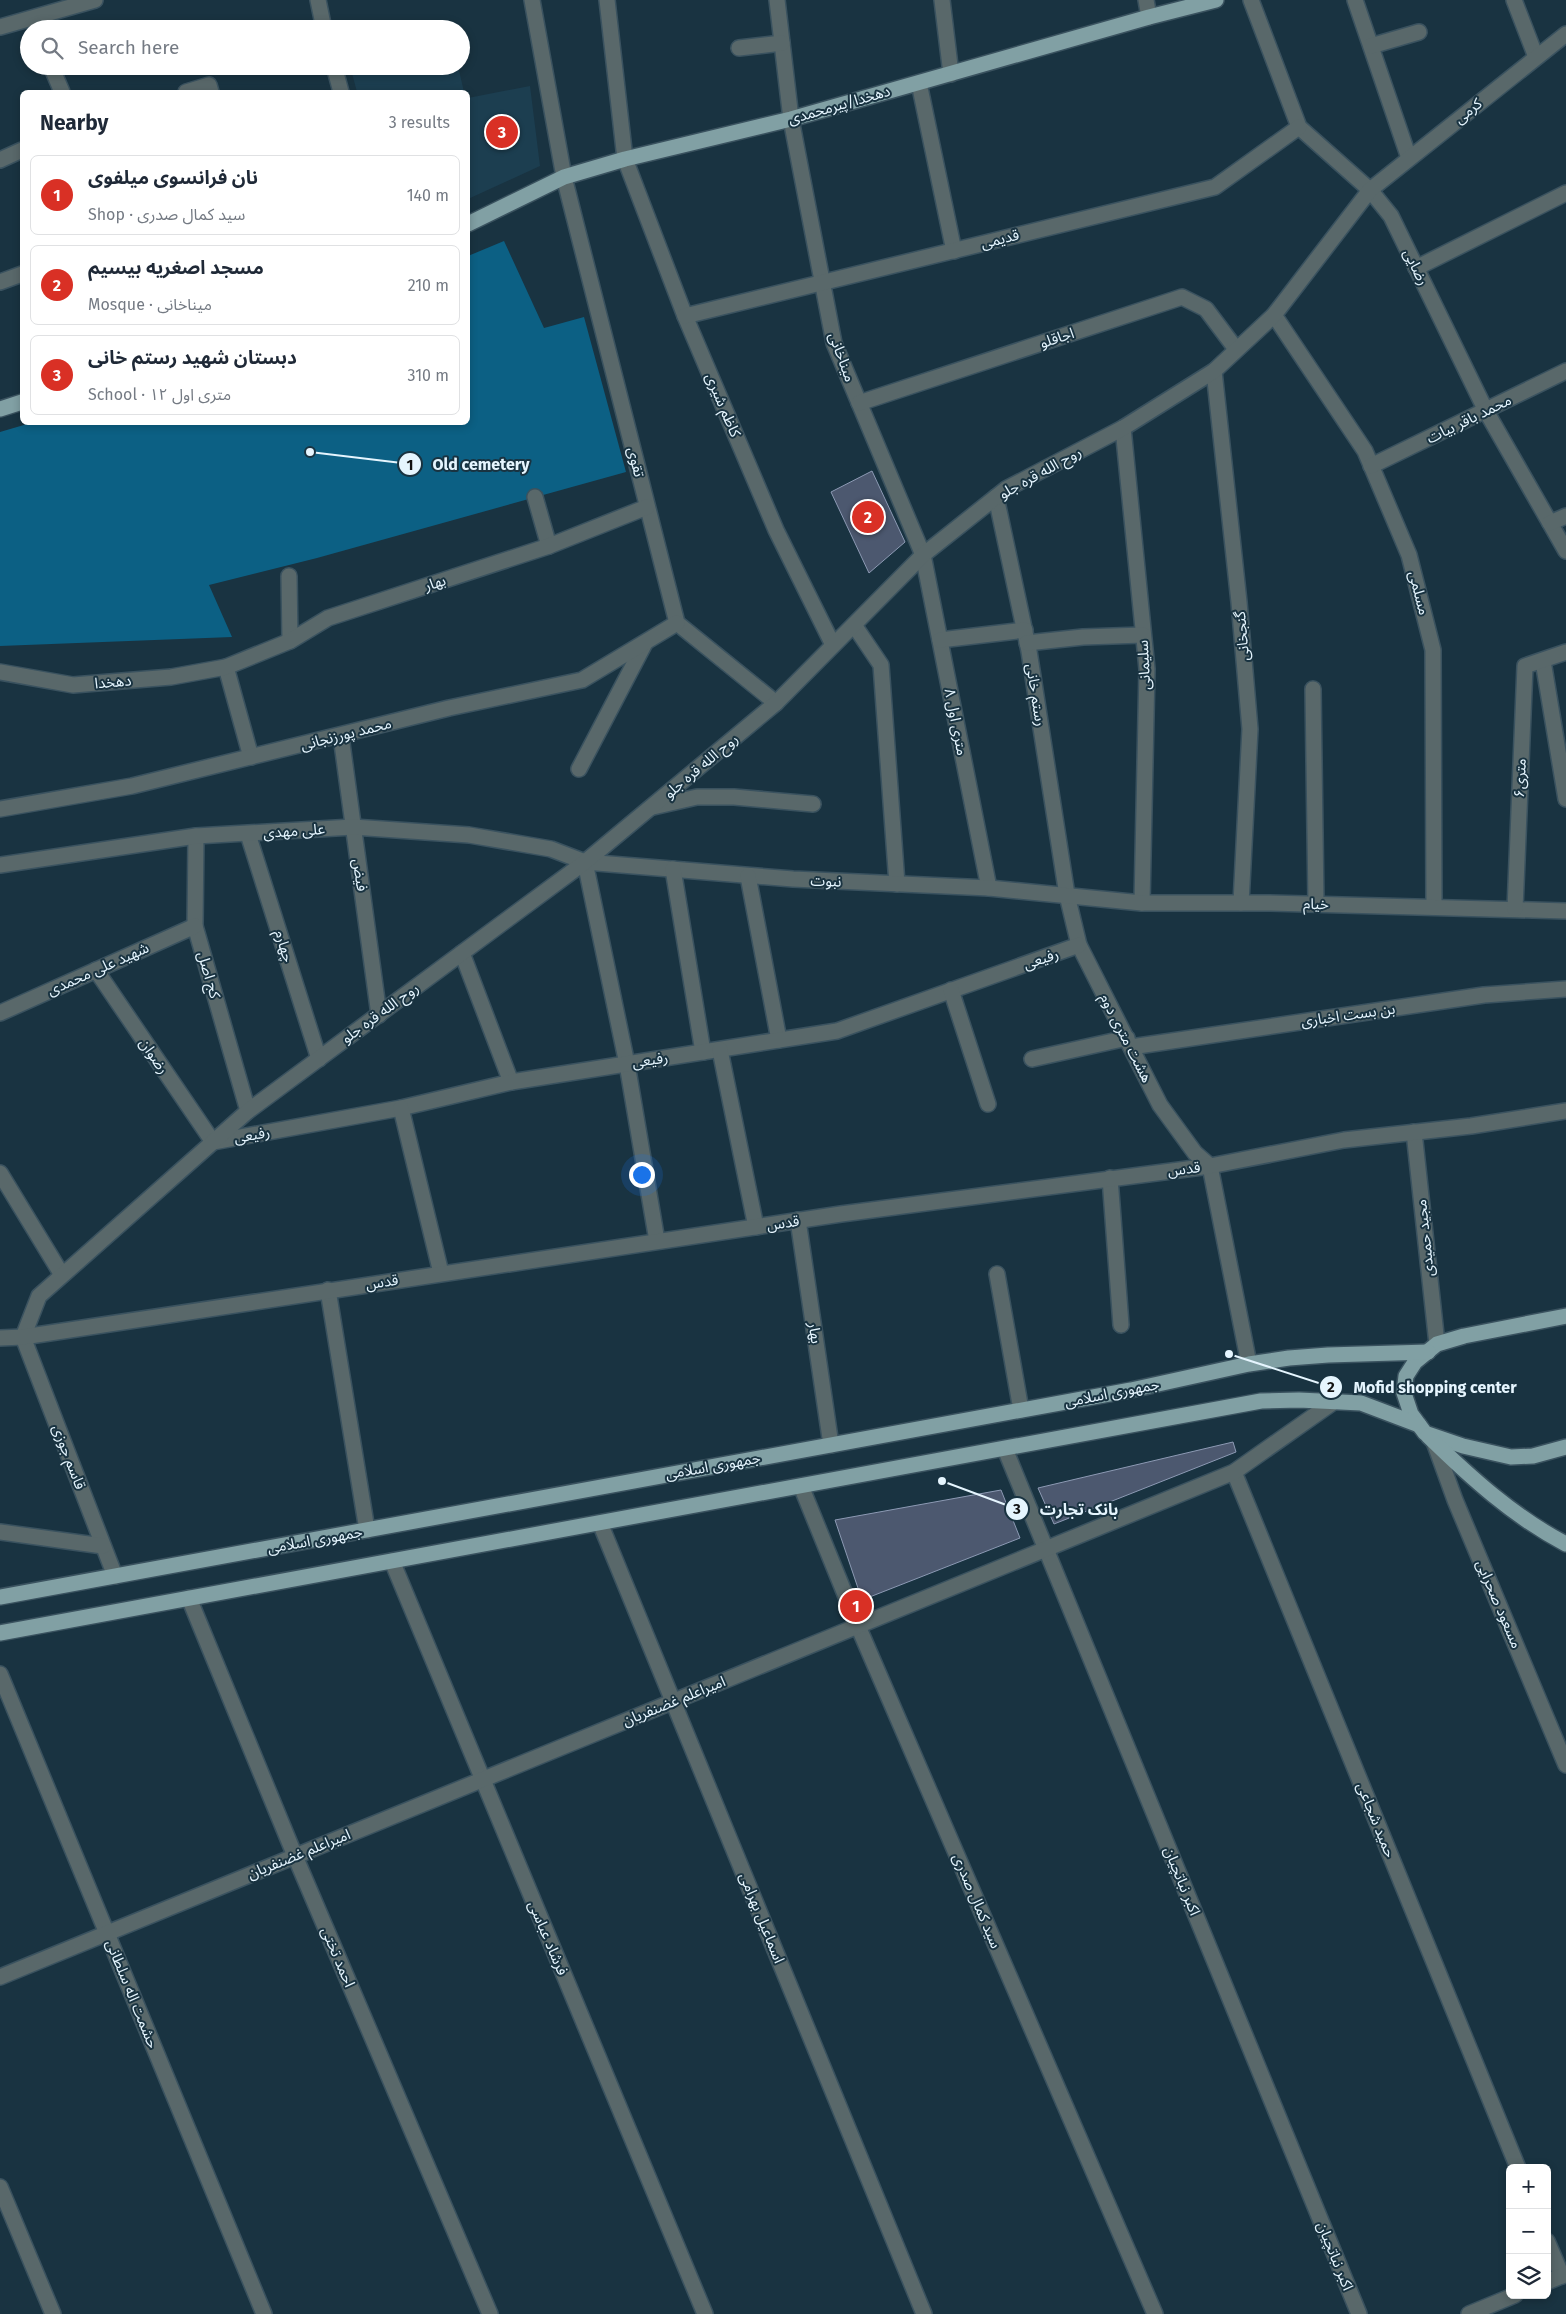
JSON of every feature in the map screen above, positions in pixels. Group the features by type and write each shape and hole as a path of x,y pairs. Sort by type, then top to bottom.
{"main road":[{"name":"دهخدا/پیرمحمدی","path":"470,223 564,178 625,159 791,119 1148,17 1216,0"},
{"path":"0,409 20,403"},
{"path":"1566,1316 1464,1336 1433,1348 1415,1362 1406,1376 1404,1393 1411,1414 1426,1433 1477,1482 1529,1522 1566,1544"},
{"name":"جمهوری اسلامی","path":"0,1598 1131,1390 1249,1364 1328,1355 1433,1348"},
{"path":"0,1633 1261,1401 1299,1400 1361,1403 1384,1410 1426,1433 1463,1446 1511,1457 1533,1456 1566,1447"}],"street":[{"path":"42,20 95,0"},
{"path":"318,0 322,20"},
{"name":"تقوی","path":"532,0 564,178 677,623"},
{"path":"607,0 625,159"},
{"name":"میناخانی","path":"777,0 791,119 834,343 923,556"},
{"path":"942,0 951,74"},
{"path":"1146,0 1148,17"},
{"name":"رضایی","path":"1251,0 1299,127 1370,190 1391,216 1486,411 1566,551"},
{"path":"1356,0 1409,158"},
{"path":"1514,0 1536,57"},
{"path":"0,27 20,25"},
{"path":"1371,46 1419,32"},
{"name":"کرمی","path":"1370,190 1566,34"},
{"path":"739,48 782,43"},
{"path":"55,75 61,90"},
{"path":"336,75 340,90"},
{"path":"919,82 954,251"},
{"path":"193,90 209,85 210,90"},
{"name":"قدیمی","path":"685,316 1216,187 1299,127"},
{"path":"0,160 20,151"},
{"name":"کاظم شیری","path":"625,159 685,316 776,530 833,645"},
{"name":"روح الله قره جلو","path":"22,1337 39,1296 212,1142 248,1111 586,862 776,703 923,556 1006,489 1123,428 1214,371 1274,315 1370,190"},
{"path":"1416,268 1566,193"},
{"path":"0,282 20,275"},
{"name":"اجاقلو","path":"859,403 1182,297 1206,309 1236,349"},
{"name":"مسلمی","path":"1274,315 1365,451 1409,555 1434,650 1434,907"},
{"name":"گنجخانی","path":"1214,371 1239,602 1250,729 1242,903"},
{"name":"محمد باقر بیات","path":"1371,466 1566,371"},
{"name":"سلیمانی","path":"1123,428 1147,669 1142,903"},
{"path":"536,497 549,546"},
{"name":"رستم خانی","path":"996,497 1026,637 1067,895"},
{"name":"بهار","path":"226,667 290,641 328,618 549,546 647,507"},
{"path":"1550,523 1566,516"},
{"name":"۸ متری اول","path":"923,556 989,888"},
{"path":"289,576 290,641"},
{"path":"677,623 776,703"},
{"name":"محمد پورزنجانی","path":"0,809 132,786 341,736 448,708 582,680 677,623"},
{"path":"854,625 881,665 897,884"},
{"path":"940,640 1143,635"},
{"path":"579,769 645,642"},
{"path":"1566,652 1544,660 1566,799"},
{"name":"۶متری","path":"1514,910 1525,666 1544,660"},
{"path":"226,667 251,757"},
{"name":"دهخدا","path":"0,672 73,685 171,677 226,667"},
{"path":"1313,689 1316,904"},
{"name":"فیض","path":"341,736 379,1015"},
{"path":"651,808 697,797 734,797 813,804"},
{"name":"علی مهدی","path":"0,865 196,836 353,827 469,835 551,849 586,862"},
{"name":"چهارم","path":"248,834 319,1059"},
{"name":"کج اصل","path":"196,836 195,926 248,1111"},
{"path":"586,862 627,1064 657,1242"},
{"name":"نبوت","path":"586,862 748,876 989,888 1067,895"},
{"path":"674,869 703,1052"},
{"path":"748,876 779,1040"},
{"name":"خیام","path":"1067,895 1142,903 1316,904 1566,911"},
{"name":"هشت متری دوم","path":"1067,895 1079,945 1160,1105 1195,1153 1210,1166"},
{"name":"شهید علی محمدی","path":"0,1013 195,926"},
{"name":"رفیعی","path":"212,1142 401,1108 511,1082 837,1031 1079,945"},
{"path":"462,953 511,1082"},
{"name":"رضوان","path":"96,970 212,1142"},
{"name":"بن بست اخباری","path":"1032,1058 1484,995 1566,989"},
{"path":"951,990 988,1104"},
{"path":"720,1050 756,1226"},
{"path":"401,1108 441,1273"},
{"name":"قدس","path":"0,1338 22,1337 798,1220 1210,1166 1344,1140 1566,1112"},
{"name":"مجید حمیدی","path":"1414,1132 1433,1348"},
{"path":"1210,1166 1249,1364"},
{"path":"0,1173 62,1276"},
{"path":"1110,1178 1121,1325"},
{"name":"بهار","path":"798,1220 831,1445"},
{"path":"997,1274 1021,1410"},
{"path":"328,1290 367,1530"},
{"name":"قاسم جوزی","path":"22,1337 115,1576"},
{"name":"امیراعلم غضنفریان","path":"0,1977 1234,1472 1335,1401"},
{"name":"مسعود صحرایی","path":"1426,1433 1566,1765"},
{"name":"اکبر نباتچیان","path":"1005,1449 1359,2314"},
{"name":"حمید شجاعی","path":"1234,1472 1516,2164"},
{"name":"سید کمال صدری","path":"801,1486 858,1626 1155,2314"},
{"name":"اسماعیل بهرامی","path":"600,1523 924,2314"},
{"path":"0,1532 103,1546"},
{"name":"فرشاد عباسی","path":"392,1561 705,2314"},
{"name":"احمد تختی","path":"189,1598 490,2314"},
{"name":"حشمت اله سلطانی","path":"0,1674 264,2314"},
{"path":"0,2187 53,2314"},
{"path":"1551,2249 1564,2275 1551,2280"},
{"path":"1469,2314 1506,2299"}],"shaded area":[{"path":"352,75 460,75 464,90 356,90"},
{"path":"530,86 540,166 470,198 470,98"},
{"path":"504,241 544,328 584,317 626,472 317,558 209,585 232,637 0,646 0,432 24,425 470,425 470,255"}],"building":[{"path":"872,471 905,542 869,573 831,492"},
{"path":"1233,1442 1236,1452 1054,1524 1038,1488"},
{"path":"1001,1490 1020,1538 862,1600 835,1520"}],"place":[{"name":"دبستان شهید رستم خانی","path":"502,132"},
{"name":"Old cemetery","path":"310,452"},
{"name":"مسجد اصغریه بیسیم","path":"868,517"},
{"name":"Mofid shopping center","path":"1229,1354"},
{"name":"بانک تجارت","path":"942,1481"},
{"name":"نان فرانسوی میلفوی","path":"856,1606"}]}
